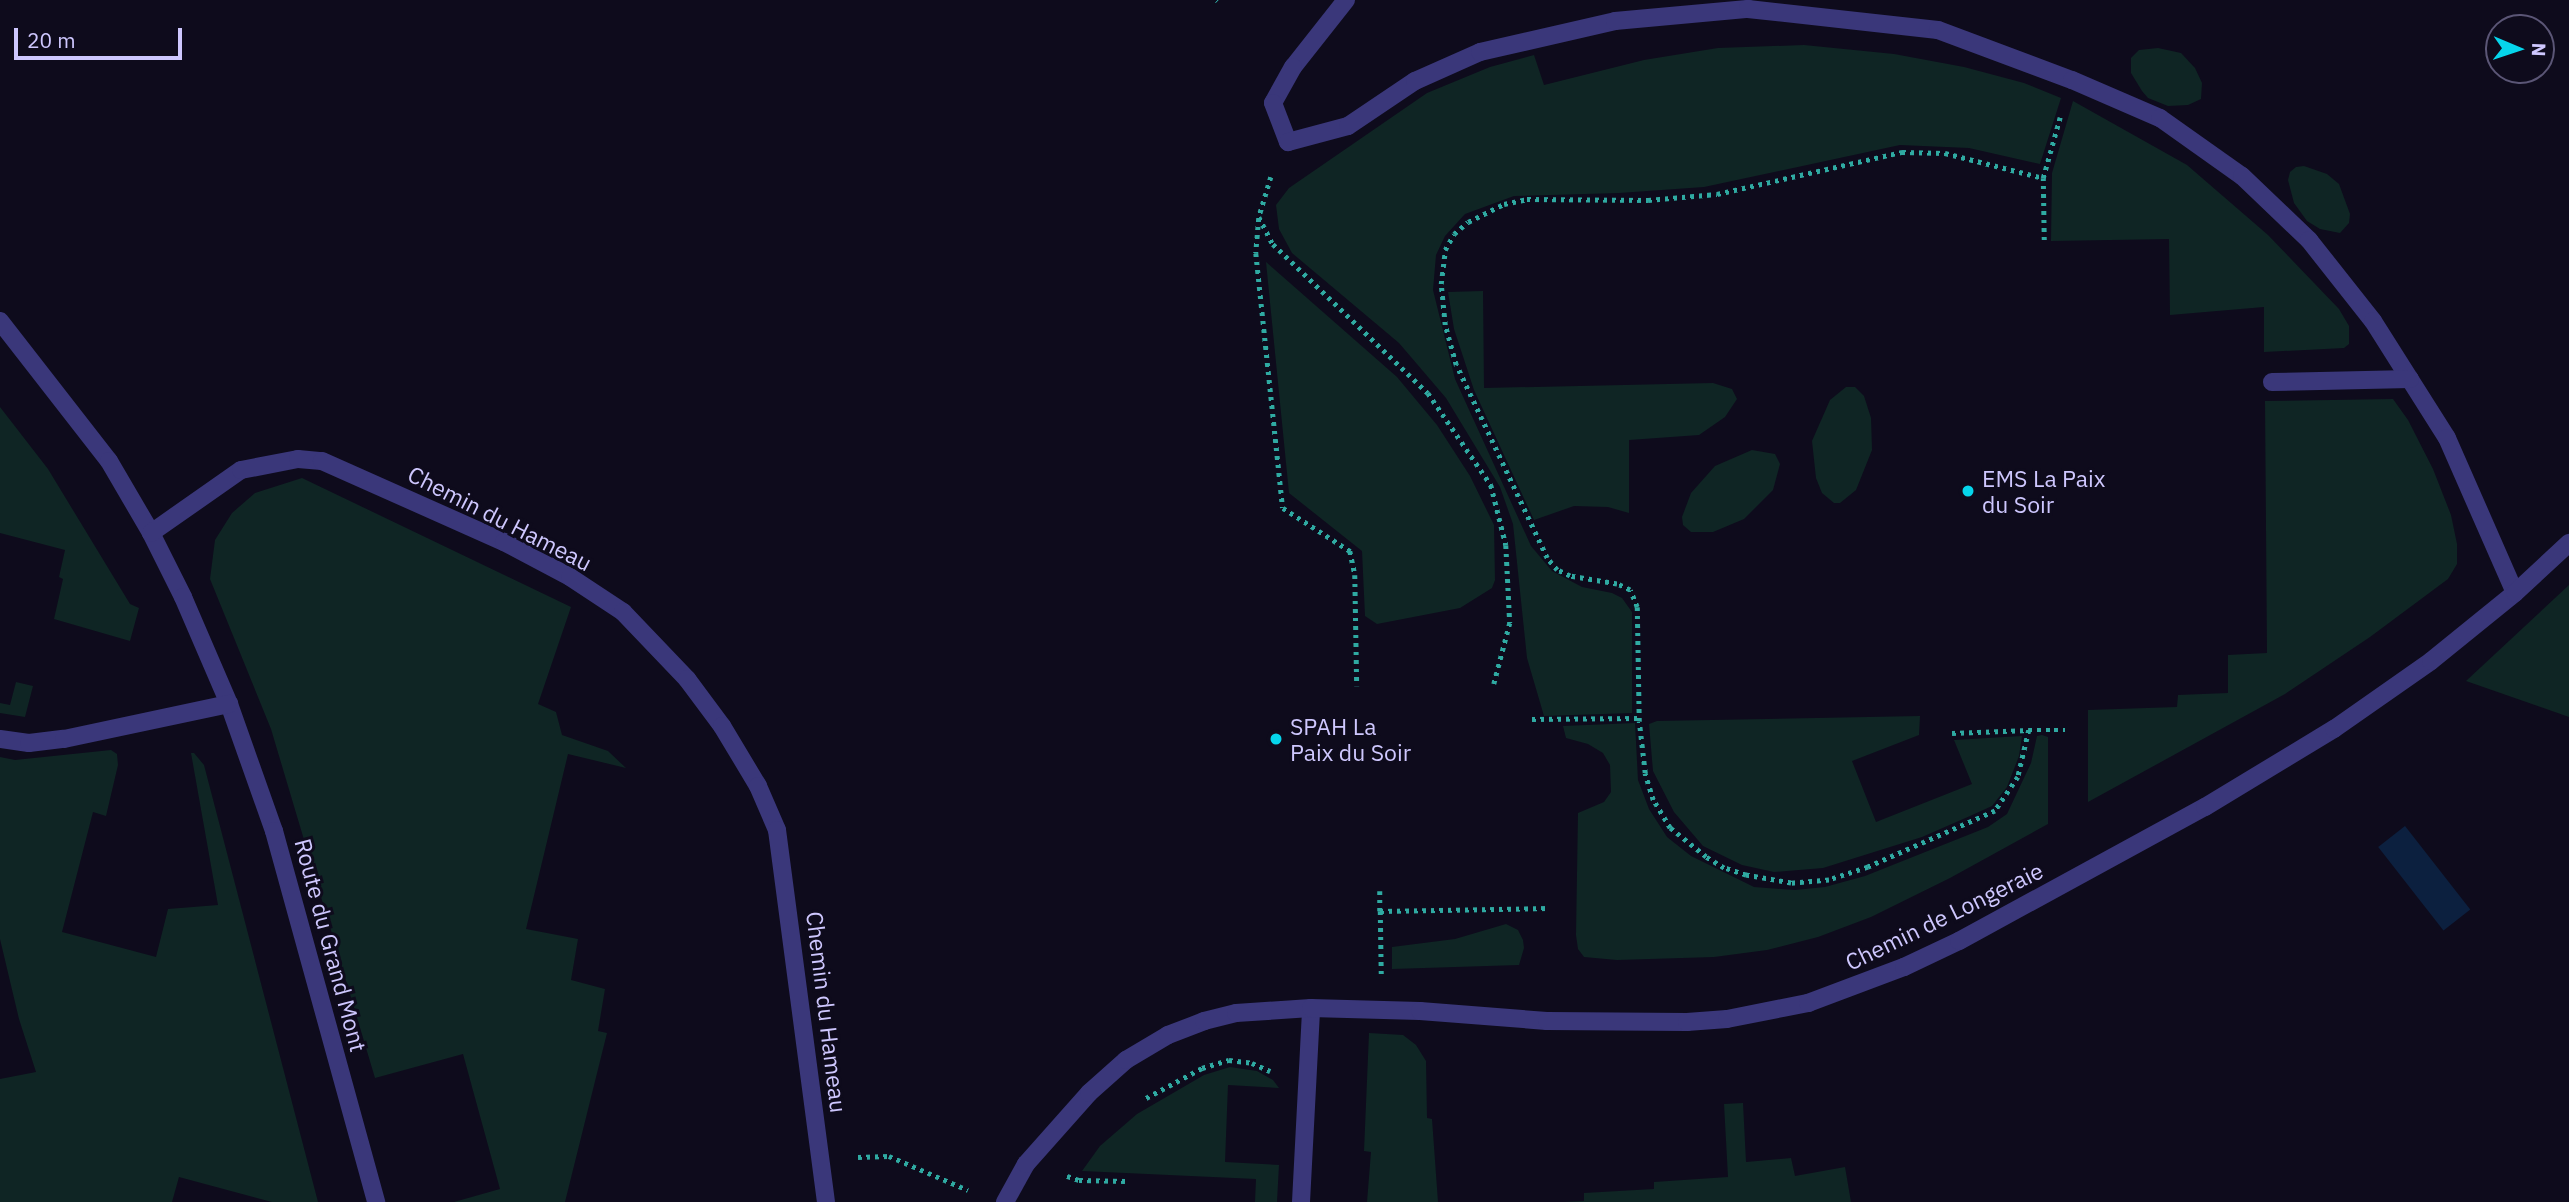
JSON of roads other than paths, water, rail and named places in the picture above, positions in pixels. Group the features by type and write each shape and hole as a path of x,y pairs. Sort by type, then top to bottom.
{"street":[{"path":"1346,0 1293,67 1273,103 1288,142 1348,126 1415,81 1480,51 1615,22 1748,9 1938,30 2072,80 2160,118 2242,176 2309,240 2373,321 2447,438 2515,593"},
{"name":"Route du Grand Mont","path":"0,321 109,461 151,533 229,704 274,831 376,1202"},
{"path":"2272,382 2410,379"},
{"name":"Chemin du Hameau","path":"151,533 241,470 298,459 322,461 504,542 570,577 623,612 687,679 722,726 758,786 777,830 826,1202"},
{"name":"Chemin de Longeraie","path":"1005,1202 1026,1164 1089,1093 1126,1060 1168,1035 1204,1021 1249,1012 1311,1008 1420,1011 1547,1021 1687,1022 1762,1014 1845,991 1959,941 2205,807 2344,722 2431,661 2515,593 2569,543"},
{"path":"0,739 29,743 64,739 229,704"},
{"path":"1301,1202 1311,1008"}],"water":[{"path":"2405,826 2470,910 2443,930 2378,847"}],"place":[{"name":"EMS La Paix du Soir","path":"1968,491"},
{"name":"SPAH La Paix du Soir","path":"1276,739"}]}
